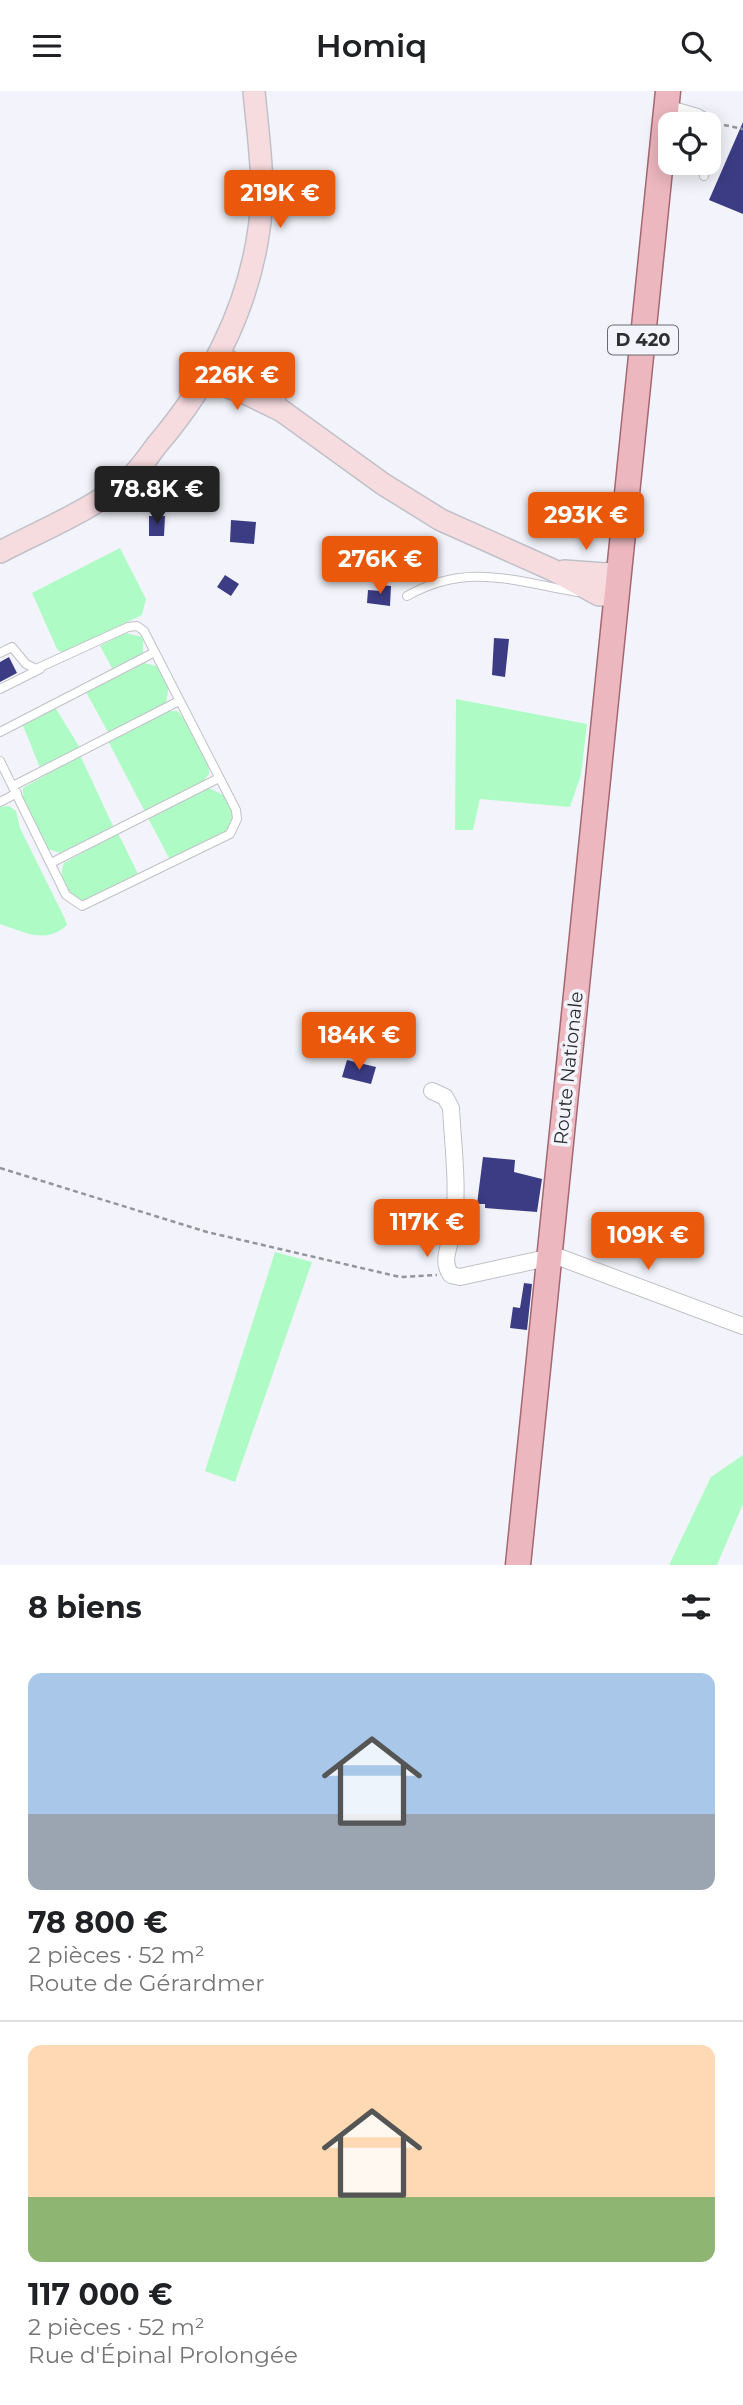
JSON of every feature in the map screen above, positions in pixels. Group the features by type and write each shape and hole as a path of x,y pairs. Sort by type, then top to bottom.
{"main road":[{"path":"0,552 88,505 130,478 206,379 219,355 243,292 259,229 262,188 254,91"},
{"name":"D 420","path":"618,584 667,99"},
{"path":"219,355 250,375 282,411"},
{"path":"206,379 282,411 383,484 441,520 555,571 580,592 613,628"},
{"path":"555,571 605,575 618,584"},
{"name":"Route Nationale","path":"518,1565 618,584"}],"street":[{"path":"667,99 689,112"},
{"path":"432,1091 445,1097 451,1108 454,1207 453,1228 445,1258 446,1268 451,1275 460,1277 556,1256 743,1326"}],"lane":[{"path":"407,596 431,582 458,576 490,577 580,592"},
{"path":"0,689 128,627 137,627 144,631 155,652 236,810 237,819 230,834 87,906 71,901 0,761"},
{"path":"0,653 12,647 26,664 36,669 43,668"},
{"path":"0,732 155,652"},
{"path":"0,802 15,790 179,701"},
{"path":"51,863 219,778"}],"path":[{"path":"721,126 743,129"},
{"path":"0,1168 207,1232 400,1277 451,1275"}],"green space":[{"path":"120,548 146,599 142,615 62,653 57,649 32,593"},
{"path":"125,633 143,637 143,653 113,670 100,646"},
{"path":"144,663 157,666 169,685 166,703 109,734 86,692"},
{"path":"456,699 587,724 581,775 570,807 480,799 473,830 455,830"},
{"path":"55,707 80,748 40,768 22,723"},
{"path":"166,711 177,711 188,724 203,750 209,774 202,783 145,812 108,741"},
{"path":"80,755 114,828 60,853 48,849 23,801 23,788"},
{"path":"209,788 223,795 234,814 228,831 170,860 148,818"},
{"path":"9,806 16,811 20,828 67,925 51,934 35,935 0,924 0,807"},
{"path":"118,833 139,876 82,903 65,886 62,875 64,863"},
{"path":"275,1252 312,1262 235,1482 205,1471"},
{"path":"743,1455 743,1504 717,1565 669,1565 711,1477"}],"building":[{"path":"743,122 743,214 709,200"},
{"path":"149,516 165,516 164,536 149,536"},
{"path":"231,520 256,522 254,544 230,542"},
{"path":"225,575 239,584 231,596 217,587"},
{"path":"381,585 391,586 390,606 367,603 368,590 381,591"},
{"path":"494,638 509,639 505,677 492,675"},
{"path":"9,657 17,673 0,682 0,662"},
{"path":"347,1060 376,1067 371,1084 342,1077"},
{"path":"483,1157 515,1160 514,1172 542,1179 537,1212 485,1208 485,1204 477,1204"},
{"path":"524,1283 532,1284 527,1330 510,1328 513,1307 520,1308"}]}
